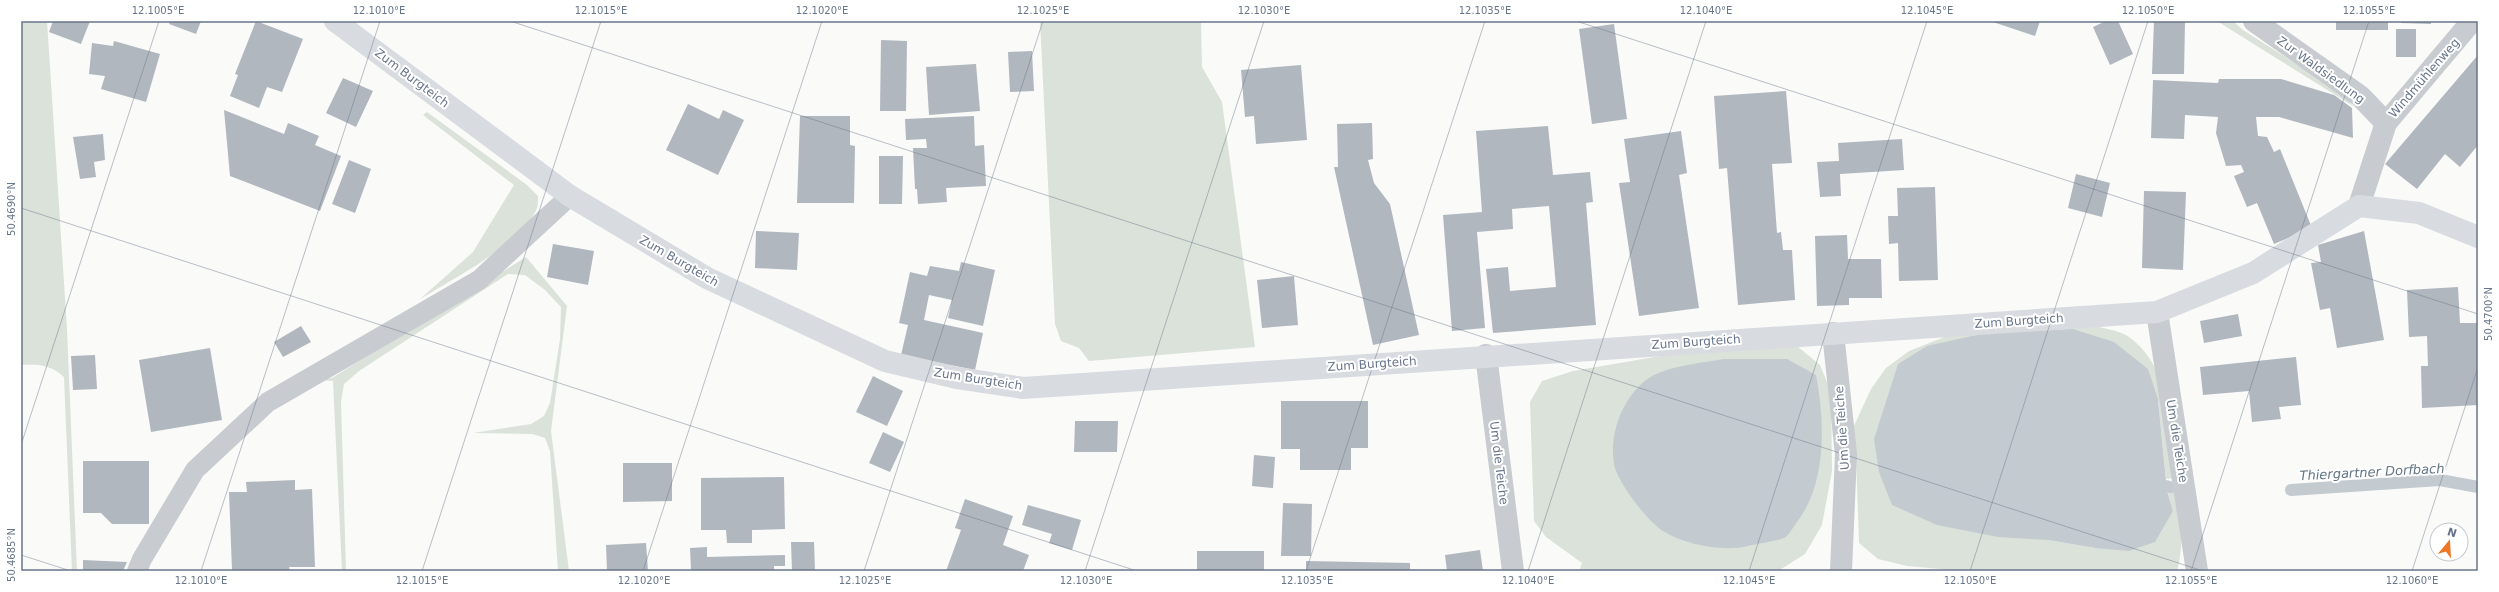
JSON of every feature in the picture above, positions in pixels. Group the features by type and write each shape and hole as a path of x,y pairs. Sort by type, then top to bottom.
{"street":[{"name":"Zum Burgteich","path":"335,21 570,196 707,278 885,361 957,378 1023,388 1486,355 2157,312 2252,273 2360,206"},
{"name":"Zur Waldsiedlung","path":"2254,21 2360,96 2386,123"},
{"name":"Windmühlenweg","path":"2360,206 2386,123 2472,21"},
{"path":"2360,206 2419,213 2478,237"},
{"name":"Um die Teiche","path":"2157,312 2197,571"},
{"name":"Um die Teiche","path":"1833,333 1846,454 1841,571"},
{"name":"Um die Teiche","path":"1486,355 1513,571"}],"lane":[{"path":"137,571 142,559 195,470 268,402 479,280 570,196"}],"shaded area":[{"path":"21,21 47,21 67,329 77,571 72,571 64,377 54,370 44,366 21,365"},
{"path":"1040,21 1201,21 1202,67 1222,102 1255,347 1089,361 1079,348 1061,341 1055,324"},
{"path":"2217,21 2233,21 2243,30 2343,94 2353,106"},
{"path":"427,112 527,185 538,196 538,201 537,208 529,221 502,247 485,260 419,300 473,252 514,185 423,115"},
{"path":"526,257 567,306 551,431 569,571 558,571 550,451 545,438 533,434 473,433 531,424 544,416 550,403 560,339 561,307 545,290 525,275 508,274 359,371 344,384 341,402 346,571 342,571 333,381 321,380 332,378"},
{"path":"2088,324 2115,331 2129,337 2143,350 2154,366 2167,402 2173,440 2176,478 2166,479 2158,399 2048,540 2095,548 2173,511 2167,491 2176,492 2180,511 2181,532 2181,552 2177,571 1962,571 1907,566 1878,559 1859,543 1856,457 1853,428 1871,389 1886,368 1909,351 1947,336"},
{"path":"2073,329 2114,342 2148,369 2158,399 2167,491 2173,511 2155,542 2129,551 2095,548 2048,540 1998,537 1937,525 1892,505 1879,472 1874,439 1898,364 1927,346 1981,334"},
{"path":"1736,343 1797,346 1820,365 1831,392 1832,471 1822,525 1805,554 1778,571 1592,571 1580,569 1582,563 1546,537 1534,521 1530,402 1542,381 1573,371"},
{"path":"1724,359 1787,359 1816,375 1821,412 1822,432 1819,471 1807,506 1786,537 1738,548 1716,548 1704,546 1682,540 1663,531 1649,519 1627,491 1616,472 1613,453 1619,418 1630,397 1646,380 1663,371 1673,368"}],"building":[{"path":"53,21 90,21 81,44 49,32"},
{"path":"170,21 201,21 196,34 169,24"},
{"path":"256,21 303,39 282,92 267,87 259,108 230,96 238,75 235,74"},
{"path":"1990,21 2040,21 2035,36"},
{"path":"2106,21 2118,21 2133,54 2110,65 2093,27"},
{"path":"2154,21 2185,21 2184,74 2152,74"},
{"path":"2336,21 2388,21 2388,30 2336,30"},
{"path":"2401,21 2431,21 2431,24 2401,23"},
{"path":"1614,24 1627,119 1592,124 1579,29"},
{"path":"2396,29 2416,29 2416,57 2396,57"},
{"path":"881,40 907,41 906,111 880,111"},
{"path":"114,41 160,54 146,102 101,89 105,76 89,74 92,43 113,46"},
{"path":"1032,51 1034,91 1010,92 1008,52"},
{"path":"2478,55 2478,145 2460,167 2445,154 2417,189 2385,164"},
{"path":"976,64 980,111 929,115 926,67"},
{"path":"1301,65 1307,140 1256,144 1254,116 1245,117 1241,70"},
{"path":"343,78 373,91 356,127 326,113"},
{"path":"2219,79 2281,79 2334,95 2352,108 2353,138 2279,117 2256,117 2258,136 2267,137 2274,152 2280,149 2312,228 2274,244 2257,203 2247,207 2234,176 2244,172 2241,165 2226,166 2216,133 2218,117 2185,115 2184,139 2151,138 2153,80 2218,83"},
{"path":"1786,91 1792,163 1772,164 1777,233 1781,232 1783,250 1792,250 1795,300 1738,305 1727,168 1719,169 1714,96"},
{"path":"688,104 719,119 723,110 744,120 718,175 666,150"},
{"path":"224,110 284,134 288,123 319,136 315,145 341,156 320,211 230,176"},
{"path":"800,116 850,116 850,145 855,146 854,203 797,203"},
{"path":"974,116 975,146 984,145 986,186 946,188 947,202 918,204 917,189 915,189 913,148 927,148 926,139 906,140 905,119"},
{"path":"1372,123 1373,159 1368,160 1374,183 1390,204 1419,335 1373,345 1334,167 1338,167 1337,124"},
{"path":"1548,126 1553,175 1590,172 1593,202 1586,203 1596,325 1493,333 1486,269 1508,267 1510,291 1556,287 1549,206 1512,209 1513,229 1477,232 1485,328 1452,331 1443,215 1482,212 1476,131"},
{"path":"1681,131 1687,173 1679,175 1699,308 1639,316 1619,183 1630,182 1624,139"},
{"path":"103,134 105,160 94,162 96,177 80,179 73,137"},
{"path":"1902,139 1904,170 1840,174 1841,196 1820,197 1817,162 1839,161 1838,143"},
{"path":"879,156 903,156 902,204 879,204"},
{"path":"349,160 371,169 355,213 332,204"},
{"path":"2076,174 2110,183 2102,217 2068,208"},
{"path":"1935,187 1938,280 1899,281 1898,243 1889,244 1888,216 1898,216 1897,188"},
{"path":"2144,191 2186,192 2183,270 2142,268"},
{"path":"756,231 799,233 797,270 755,268"},
{"path":"2364,231 2384,340 2337,348 2330,308 2320,310 2311,263 2321,262 2318,245"},
{"path":"1847,235 1848,259 1881,259 1882,298 1849,298 1849,305 1817,306 1815,236"},
{"path":"553,244 594,251 588,285 547,277"},
{"path":"961,262 995,270 983,326 948,318 952,300 929,295 924,320 983,333 975,370 901,355 908,325 899,323 910,272 927,276 930,266 959,271"},
{"path":"1294,276 1298,325 1262,328 1257,280"},
{"path":"2458,287 2460,323 2478,323 2478,405 2422,408 2421,366 2428,366 2427,336 2409,337 2407,290"},
{"path":"2238,314 2242,336 2204,343 2200,321"},
{"path":"301,326 311,342 283,357 274,342"},
{"path":"210,348 222,420 151,432 139,360"},
{"path":"95,355 97,389 73,390 71,356"},
{"path":"2296,357 2301,405 2279,407 2281,419 2252,422 2249,391 2203,395 2200,367"},
{"path":"873,376 903,391 887,426 856,412"},
{"path":"1281,401 1368,401 1368,448 1351,448 1351,470 1300,470 1300,449 1281,449"},
{"path":"1075,421 1118,421 1117,452 1074,452"},
{"path":"883,432 904,442 890,472 869,463"},
{"path":"1254,455 1275,457 1273,488 1252,486"},
{"path":"83,461 149,461 149,524 112,524 101,513 83,513"},
{"path":"623,463 672,463 672,501 623,502"},
{"path":"784,477 785,529 752,530 752,543 727,543 726,530 701,530 701,478"},
{"path":"295,480 295,490 312,489 315,567 289,567 290,571 232,570 229,492 247,492 246,482"},
{"path":"965,499 1013,516 1003,545 1029,555 1023,571 946,571 961,530 955,528"},
{"path":"1283,503 1312,504 1311,556 1281,556"},
{"path":"1028,505 1081,520 1072,550 1049,543 1052,534 1022,525"},
{"path":"791,542 814,542 815,571 792,571"},
{"path":"646,543 648,571 607,571 606,545"},
{"path":"707,547 707,557 785,555 785,566 774,566 774,571 691,571 690,548"},
{"path":"1480,550 1483,571 1447,571 1445,555"},
{"path":"1197,551 1264,551 1264,571 1197,571"},
{"path":"83,560 127,562 123,571 83,571"},
{"path":"1306,561 1410,563 1410,571 1306,571"}],"waterway":[{"name":"Thiergartner Dorfbach","path":"2291,490 2440,480 2478,487"},
{"name":"Thiergartner Dorfbach","path":"2166,486 2170,487"}]}
